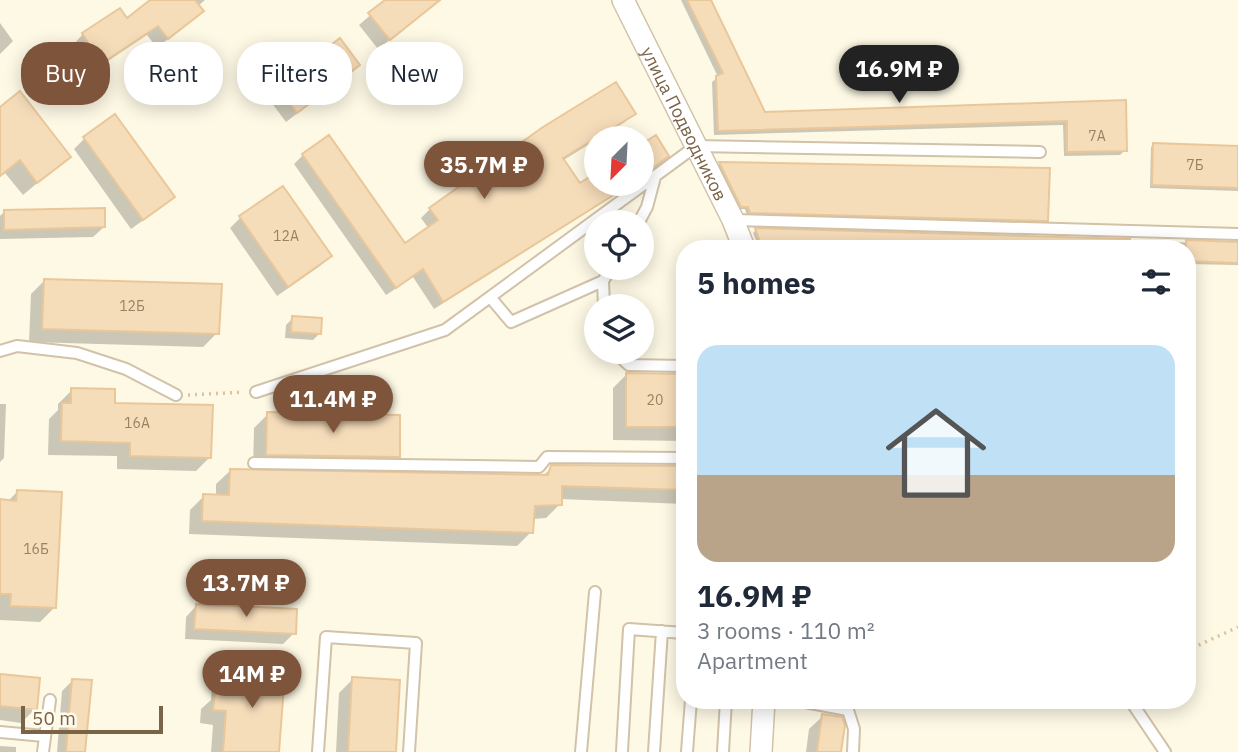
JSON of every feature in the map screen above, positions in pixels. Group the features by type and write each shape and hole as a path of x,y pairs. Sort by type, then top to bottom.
{"street":[{"name":"улица Подводников","path":"623,0 741,240"},
{"path":"761,752 763,709"}],"lane":[{"path":"654,177 696,146 1040,152"},
{"path":"256,391 445,330 628,196"},
{"path":"733,220 1238,234"},
{"path":"490,297 510,322 604,281 604,294"},
{"path":"0,351 17,346 77,353 126,369 176,395"},
{"path":"628,364 676,366"},
{"path":"254,463 539,467 547,457 676,458"},
{"path":"582,752 595,592"},
{"path":"622,751 629,629 676,632"},
{"path":"654,752 662,631"},
{"path":"318,752 326,637 416,643 409,752"},
{"path":"43,752 50,700"},
{"path":"687,752 690,709"},
{"path":"723,752 725,709"},
{"path":"843,709 848,710 854,729 853,752"},
{"path":"1136,709 1166,752"},
{"path":"0,732 44,736"}],"path":[{"path":"176,395 256,391"},
{"path":"1196,646 1238,627"}],"building":[{"path":"150,0 195,0 204,11 168,39 158,26 134,42 124,42 124,49 110,58 110,42 88,42 82,33 120,8 127,18"},
{"path":"385,0 440,0 390,40 368,13"},
{"path":"687,0 711,0 765,112 1126,100 1127,151 1067,152 1067,121 718,131 716,76 723,73"},
{"path":"352,54 360,65 352,71"},
{"path":"616,82 636,114 616,126 584,126 584,145 563,158 580,183 584,180 584,196 612,196 590,210 584,210 584,214 443,302 423,269 396,288 302,154 329,135 405,243 438,220 429,208 543,127"},
{"path":"20,91 21,105 31,105 71,157 37,183 20,160 0,176 0,107"},
{"path":"291,105 308,105 297,113"},
{"path":"115,114 175,197 143,220 83,137"},
{"path":"656,135 669,156 654,167"},
{"path":"1153,143 1238,146 1238,188 1152,185"},
{"path":"719,162 1050,168 1048,221 750,213 748,207 741,207"},
{"path":"283,186 332,256 288,287 239,216"},
{"path":"105,208 105,227 4,230 4,210"},
{"path":"755,228 1130,239 1130,240 759,240"},
{"path":"1196,240 1238,242 1238,263 1196,261"},
{"path":"44,279 222,284 219,334 42,329"},
{"path":"292,316 322,318 321,334 291,332"},
{"path":"626,373 676,374 676,427 626,427"},
{"path":"71,388 115,389 115,403 213,405 211,458 130,456 130,443 61,441 62,403 71,403"},
{"path":"267,412 400,415 400,457 266,455"},
{"path":"551,465 676,466 676,490 562,486 562,505 535,506 533,533 202,521 203,494 229,495 230,469 548,475"},
{"path":"17,490 62,492 56,608 10,606 11,594 0,594 0,499 16,501"},
{"path":"196,604 297,609 296,634 194,629"},
{"path":"225,668 285,672 279,752 223,752 226,711 213,710 215,693 223,693"},
{"path":"0,674 40,678 37,710 0,706"},
{"path":"352,677 400,680 396,752 348,752"},
{"path":"72,679 92,680 85,752 66,752"},
{"path":"822,714 842,717 845,725 841,752 817,752"}]}
